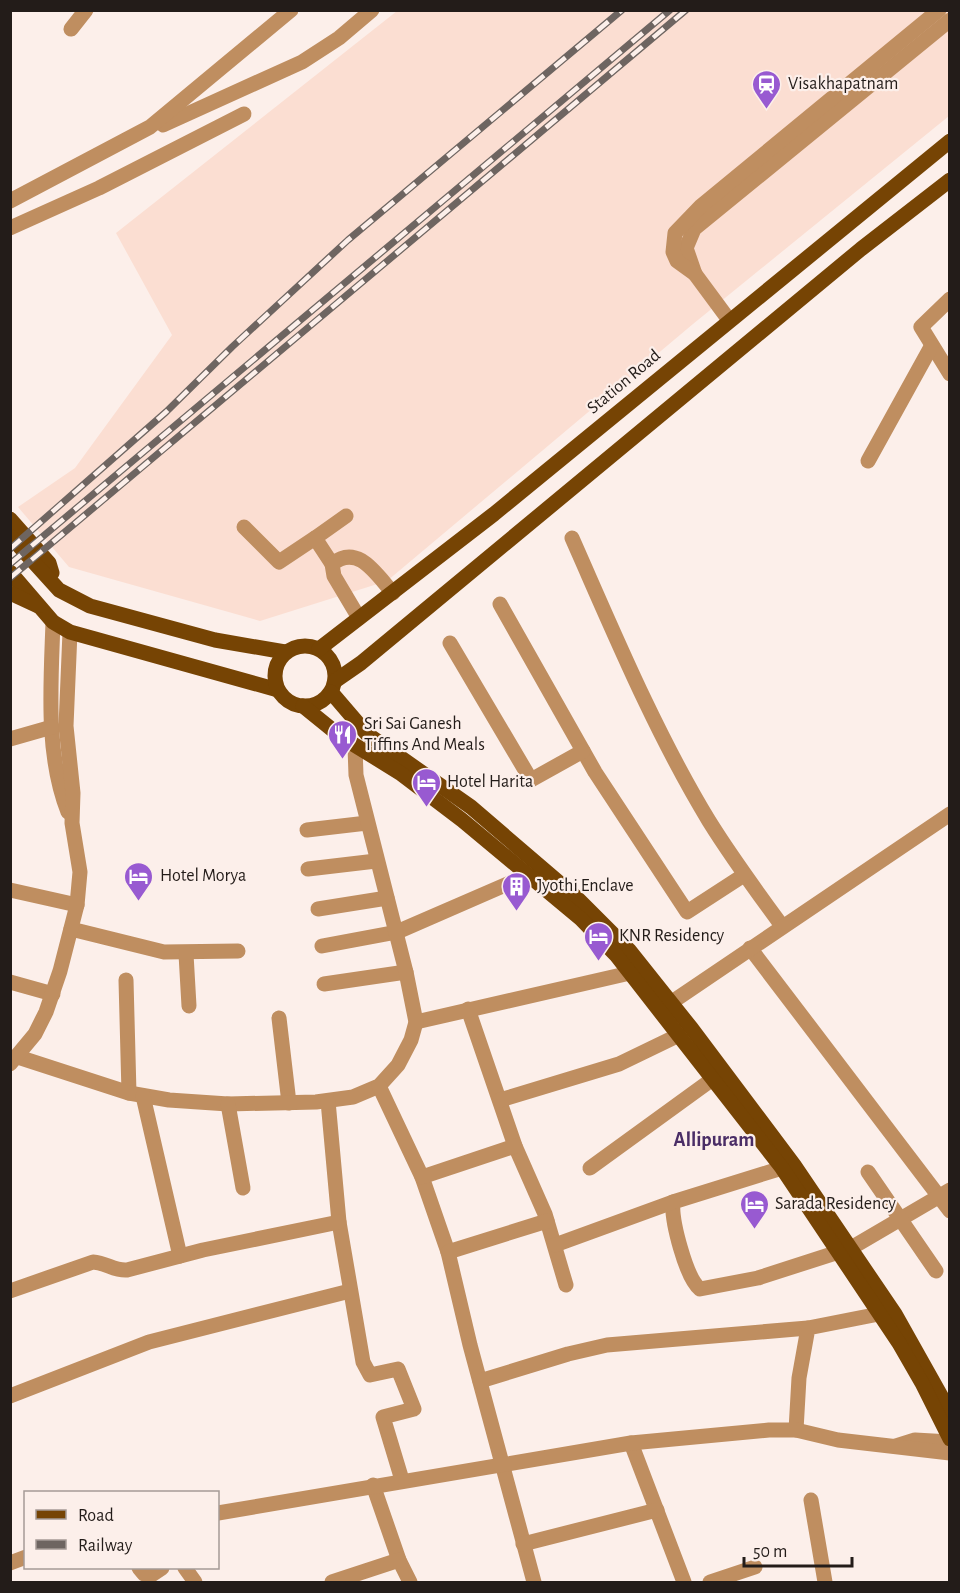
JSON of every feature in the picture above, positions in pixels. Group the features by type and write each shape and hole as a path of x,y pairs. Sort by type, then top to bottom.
{"main road":[{"name":"Station Road","path":"319,649 494,514 950,141"},
{"path":"303,706 324,700 333,686 815,286 950,180"},
{"path":"10,519 48,563 59,590"},
{"path":"10,536 59,590 90,606 215,640 285,652"},
{"path":"10,572 53,622 70,632 278,690"},
{"path":"10,592 40,607"},
{"path":"950,1412 907,1334 845,1250 714,1078 679,1035 636,970 577,898 471,807 367,734 333,686 332,663 319,649 308,645 285,652 277,663 275,677 278,690 288,701 303,706 355,747 400,773 424,791 594,931 636,970 672,1002 757,1114 845,1250 879,1314 922,1383 950,1441"}],"street":[{"path":"71,29 86,10"},
{"path":"10,201 150,127 291,10"},
{"path":"150,127 162,126 218,98 297,65 339,38 372,10"},
{"path":"729,320 694,274 677,261 673,252 675,233 686,219 939,10"},
{"path":"694,274 686,248 694,229 950,20"},
{"path":"10,228 99,188 244,114"},
{"path":"950,299 921,327 950,374"},
{"path":"868,461 931,346"},
{"path":"244,527 279,562 346,516"},
{"path":"315,538 332,564 334,576 359,618"},
{"path":"572,538 621,647 682,773 744,875 782,926"},
{"path":"332,564 342,557 356,556 367,563 393,592"},
{"path":"501,604 583,751 687,912 744,875"},
{"path":"53,622 52,727 63,799 72,823"},
{"path":"70,632 66,726 73,793 72,823 80,872 77,905 53,994 35,1034 14,1061 136,1094 228,1104 328,1101 353,1097 379,1086 398,1065 411,1040 416,1022 397,932 376,861 356,776 355,747"},
{"path":"450,643 531,780 583,751"},
{"path":"10,739 52,727"},
{"path":"672,1002 950,814"},
{"path":"307,830 367,823"},
{"path":"308,869 376,861"},
{"path":"322,946 397,932 528,875"},
{"path":"10,890 77,905"},
{"path":"318,909 387,898"},
{"path":"71,929 153,950 186,954 238,951"},
{"path":"750,948 945,1194 950,1211"},
{"path":"186,954 189,1006"},
{"path":"416,1022 636,970"},
{"path":"324,984 406,972"},
{"path":"126,980 136,1094 180,1256"},
{"path":"10,982 53,994"},
{"path":"468,1009 515,1146 547,1221 566,1285"},
{"path":"279,1017 289,1103"},
{"path":"500,1100 619,1064 679,1035"},
{"path":"590,1168 714,1078"},
{"path":"379,1086 422,1177 448,1252 534,1582"},
{"path":"328,1101 339,1222 363,1362 370,1375 398,1369 414,1409 383,1417 402,1480"},
{"path":"228,1104 243,1188"},
{"path":"422,1177 515,1146"},
{"path":"555,1245 673,1202 782,1168"},
{"path":"868,1172 936,1271"},
{"path":"673,1202 674,1218 686,1261 695,1285 700,1289 758,1278 845,1250 900,1217 945,1194"},
{"path":"448,1252 547,1221"},
{"path":"10,1291 93,1263 106,1263 116,1271 127,1270 180,1256 339,1222"},
{"path":"10,1396 149,1342 350,1291"},
{"path":"480,1381 568,1354 607,1345 808,1328 879,1314"},
{"path":"796,1430 799,1378 808,1328"},
{"path":"219,1513 372,1485 631,1443 769,1430 796,1430 838,1440 950,1454"},
{"path":"896,1446 915,1440 950,1441"},
{"path":"631,1443 684,1582"},
{"path":"372,1485 399,1560 410,1582"},
{"path":"811,1500 825,1582"},
{"path":"523,1544 657,1510"},
{"path":"332,1582 399,1560"},
{"path":"710,1582 755,1567"},
{"path":"140,1569 148,1576 160,1569"},
{"path":"186,1569 195,1582"}],"shaded area":[{"path":"397,11 949,11 949,116 693,324 387,581 260,621 69,567 18,507 75,468 172,335 116,233"}],"railway":[{"path":"10,549 166,412 232,347 348,240 622,10"},
{"path":"10,564 670,10"},
{"path":"10,578 686,10"}],"place":[{"name":"Visakhapatnam","path":"767,110"},
{"name":"Sri Sai Ganesh Tiffins And Meals","path":"343,760"},
{"name":"Hotel Harita","path":"426,808"},
{"name":"Hotel Morya","path":"139,902"},
{"name":"Jyothi Enclave","path":"516,912"},
{"name":"KNR Residency","path":"598,962"},
{"name":"Sarada Residency","path":"754,1230"}],"district":[{"name":"Allipuram","path":"714,1140"}]}
